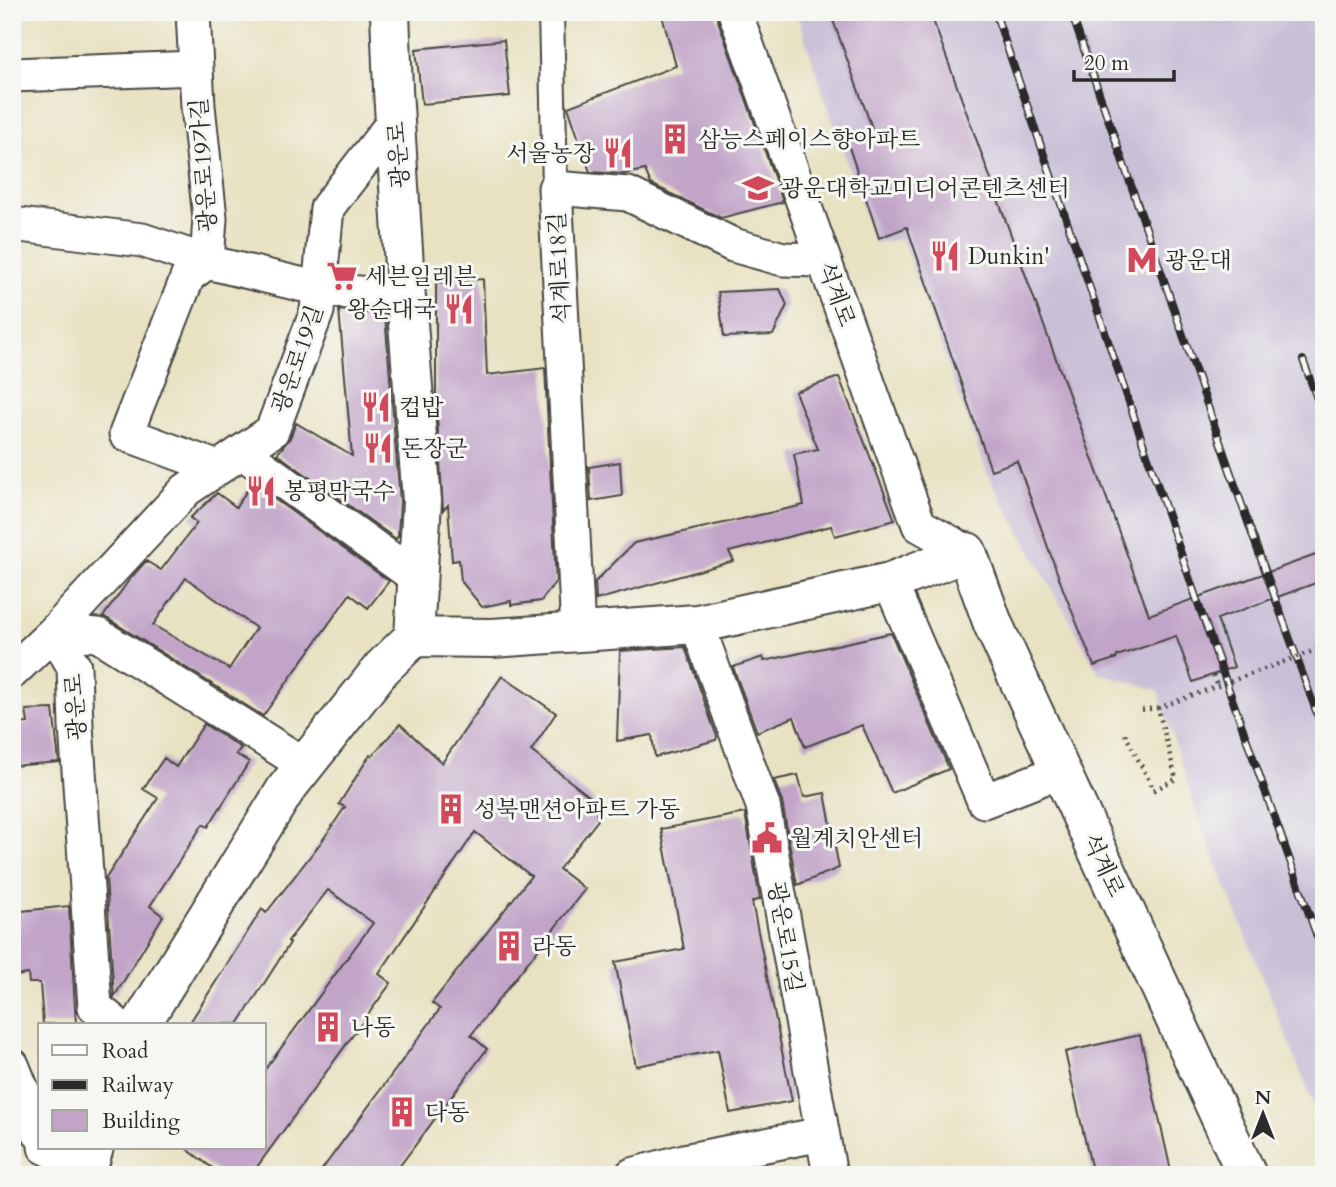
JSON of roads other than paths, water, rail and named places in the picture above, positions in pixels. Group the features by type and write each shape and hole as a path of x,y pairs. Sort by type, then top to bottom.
{"street":[{"name":"광운로19가길","path":"193,12 210,218 208,262"},
{"name":"광운로","path":"390,12 406,298 422,500 414,637"},
{"path":"551,12 555,188"},
{"name":"석계로","path":"735,12 919,525 967,552 993,624 1247,1175"},
{"name":"광운로19가길","path":"12,75 196,68"},
{"name":"광운로19길","path":"12,672 54,632 186,490 272,432 317,311 327,208 396,119"},
{"name":"석계로18길","path":"578,631 555,188 628,194 733,245 783,258 824,260"},
{"name":"광운로19가길","path":"12,223 142,240 208,262 320,289"},
{"path":"208,262 188,276 126,434 230,460 417,578"},
{"path":"320,289 406,298"},
{"path":"142,1023 286,789 382,668 414,637 492,638 698,624 890,582 967,552"},
{"path":"890,582 984,801 1061,771"},
{"name":"광운로15길","path":"698,624 763,806 830,1175"},
{"name":"광운로","path":"54,632 74,667 95,1007 115,1023"},
{"path":"54,632 98,635 305,765"},
{"path":"12,1065 38,1129"},
{"path":"632,1175 684,1161 822,1134"},
{"path":"49,1148 90,1163"}],"railway":[{"path":"995,12 1199,606 1324,956"},
{"path":"1071,12 1324,733"},
{"path":"1303,360 1324,418"}],"place":[{"name":"삼능스페이스향아파트","path":"675,139"},
{"name":"서울농장","path":"618,153"},
{"name":"광운대학교미디어콘텐츠센터","path":"758,188"},
{"name":"Dunkin'","path":"945,256"},
{"name":"광운대","path":"1142,260"},
{"name":"세븐일레븐","path":"342,276"},
{"name":"왕순대국","path":"459,309"},
{"name":"컵밥","path":"376,407"},
{"name":"돈장군","path":"378,448"},
{"name":"봉평막국수","path":"261,491"},
{"name":"성북맨션아파트 가동","path":"451,809"},
{"name":"월계치안센터","path":"767,838"},
{"name":"라동","path":"509,946"},
{"name":"나동","path":"328,1027"},
{"name":"다동","path":"402,1112"}]}
